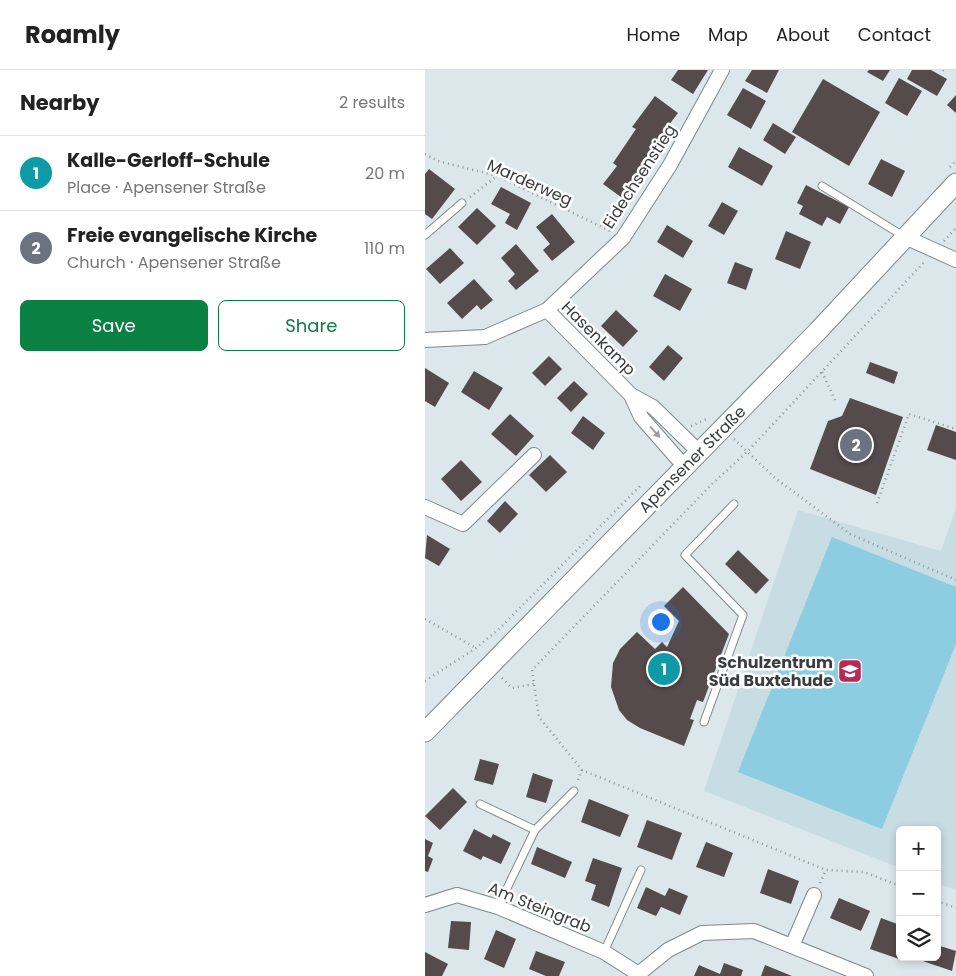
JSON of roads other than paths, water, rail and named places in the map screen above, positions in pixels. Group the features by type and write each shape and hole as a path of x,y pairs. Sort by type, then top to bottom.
{"main road":[{"name":"Apensener Straße","path":"425,732 698,451 723,428 956,183"}],"street":[{"name":"Eidechsenstieg","path":"547,310 623,238 671,165 721,70"},
{"path":"905,237 956,260"},
{"name":"Hasenkamp","path":"425,340 485,337 547,310 631,395 653,408 698,451"},
{"name":"Hasenkamp","path":"631,395 641,418 684,466"},
{"path":"425,507 463,524 534,455"},
{"name":"Am Steingrab","path":"425,905 457,895 497,907 604,952 637,974"},
{"path":"792,946 814,895"},
{"path":"637,974 668,950 702,933 754,931 866,976"}],"lane":[{"path":"823,186 905,237"},
{"path":"425,235 462,203"},
{"path":"703,722 743,615 685,555 734,504"},
{"path":"497,907 535,830 574,791"},
{"path":"480,804 535,830"},
{"path":"604,952 641,870"}],"place":[{"name":"Freie evangelische Kirche","path":"856,445"},
{"name":"Kalle-Gerloff-Schule","path":"664,669"},
{"name":"Schulzentrum Süd Buxtehude","path":"850,671"}]}
